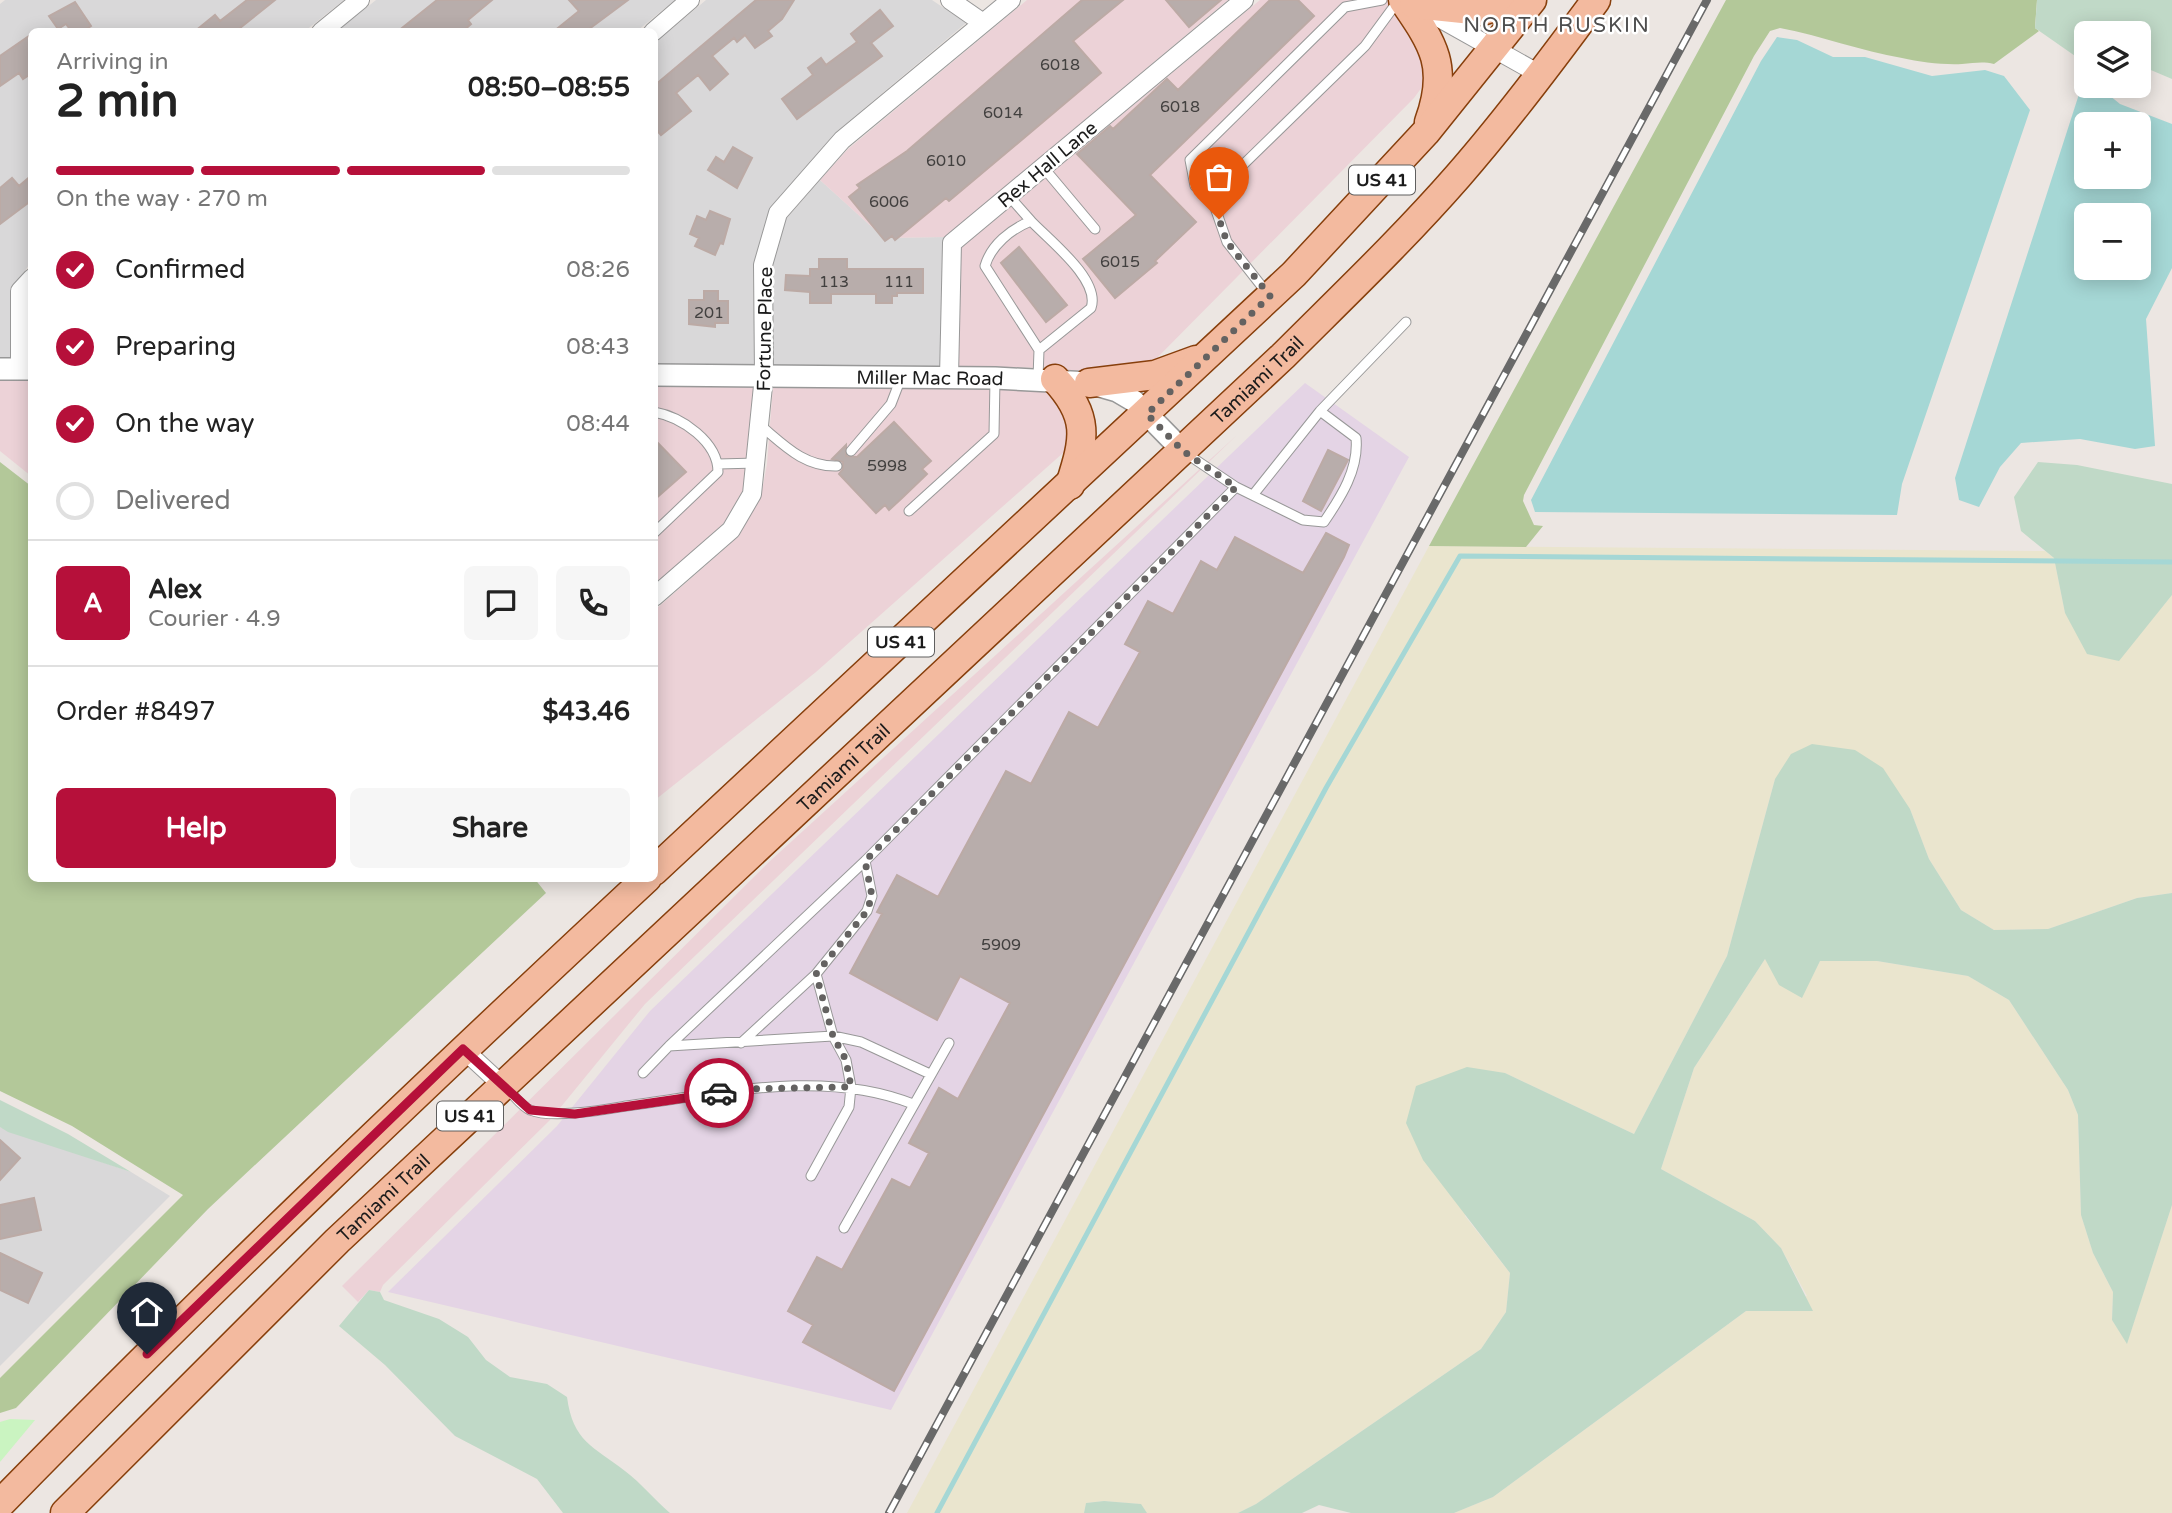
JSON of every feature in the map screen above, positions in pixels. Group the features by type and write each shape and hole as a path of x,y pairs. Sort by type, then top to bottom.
{"main road":[{"path":"1408,1 1482,11 1516,0"},
{"name":"US 41","path":"658,867 1147,414 1270,296 1426,132 1495,50 1532,0"},
{"name":"Tamiami Trail","path":"65,1513 337,1241 1183,451 1374,266 1457,177 1541,75 1596,0"},
{"path":"1408,1 1429,37 1439,63 1440,83 1426,132"},
{"path":"1089,383 1155,375 1209,355"},
{"path":"1046,379 1072,397 1080,412 1080,452 1070,485"},
{"name":"US 41","path":"0,1504 147,1354 463,1049 643,882"}],"street":[{"path":"326,28 360,0"},
{"path":"658,28 690,0"},
{"path":"950,0 983,23"},
{"name":"Fortune Place","path":"658,594 731,530 752,494 764,376 763,265 778,213 842,141 1011,0"},
{"name":"Rex Hall Lane","path":"949,377 952,243 1244,0"},
{"path":"1408,1 1541,75"},
{"path":"17,369 20,291 28,282"},
{"name":"Miller Mac Road","path":"658,375 995,377 1089,383 1117,391 1134,401 1183,451"},
{"path":"463,1049 502,1085"}],"lane":[{"path":"1270,296 1227,242 1211,196 1195,186 1190,160 1345,7 1382,0"},
{"path":"1211,196 1408,1"},
{"path":"1043,166 1095,229"},
{"path":"1009,195 1088,280 1094,299 1091,308 1039,350"},
{"path":"1031,221 1019,226 989,252 985,266 1039,350 1046,379"},
{"path":"1253,495 1320,411 1406,321"},
{"path":"851,451 891,404 901,376"},
{"path":"909,511 994,434 995,377"},
{"path":"1183,451 1236,487 1303,520 1324,522 1345,489 1358,454 1356,438 1320,411"},
{"path":"658,413 666,414 707,441 718,464 718,472 658,529"},
{"path":"760,425 795,454 817,466 836,466"},
{"path":"718,464 757,463"},
{"path":"643,1073 865,861 1236,487"},
{"path":"741,1043 816,974 867,911 872,896 865,861"},
{"path":"811,1176 849,1107 851,1087 846,1060 833,1036 816,974"},
{"path":"669,1046 833,1036 861,1042 930,1074"},
{"path":"844,1228 949,1043"},
{"path":"502,1085 530,1110 575,1114 747,1089 851,1087 890,1095 913,1104"}],"shaded area":[{"path":"5,0 344,0 309,28 28,28 28,266 11,291 10,358 0,358 0,4"},
{"path":"376,0 675,0 641,28 341,28"},
{"path":"706,0 932,0 966,23 836,132 772,205 753,265 755,365 658,364 658,40"},
{"path":"1027,0 1228,0 945,237 884,238 820,180 848,149"},
{"path":"1260,0 1386,0 1395,5 1421,42 1430,76 1414,98 1150,365 1089,373 1059,369 1055,364 1051,368 958,366 961,248"},
{"path":"820,180 884,238 945,237 940,366 773,365 772,266 786,219"},
{"path":"0,379 28,379 28,474 0,451"},
{"path":"1305,383 1409,457 891,1410 388,1292 557,1126 650,1011"},
{"path":"658,385 754,386 743,490 724,523 658,581"},
{"path":"773,386 1051,389 1065,404 1072,445 816,672 658,798 658,607 739,536 761,496 767,464"},
{"path":"1237,435 645,1004 551,1119 383,1285 380,1292 369,1290 358,1302 342,1286 769,862"},
{"path":"1429,546 2045,551 2054,558 2065,613 2118,661 2172,595 2172,893 2137,898 2048,929 1994,930 1961,910 1929,859 1910,809 1775,779 1727,956 1634,1134 1505,1073 1465,1216 1510,1273 1506,1312 1481,1349 1256,1504 1238,1513 1147,1513 1140,1504 1104,1501 1086,1503 1084,1513 907,1513"},
{"path":"1765,959 1801,998 1820,961 1877,961 1968,976 2009,1000 2068,1090 2078,1115 2081,1215 2093,1253 2113,1292 2112,1320 2127,1343 2172,1205 2172,1513 1454,1513 1493,1497 1746,1311 1807,1296 1781,1248 1755,1221 1661,1169 1694,1068"},
{"path":"0,1127 131,1172 170,1196 0,1366"}],"green space":[{"path":"1726,0 2037,0 2035,28 2039,31 1994,64 1939,64 1887,55 1780,28 1770,31 1754,56 1524,495 1523,501 1534,525 1543,526 1526,547 1429,546"},
{"path":"2037,0 2172,0 2172,79 2151,70 2151,21 2074,21 2074,55 2035,28"},
{"path":"0,462 28,484 28,882 537,882 546,893 208,1209 16,1408 0,1413 0,1378 183,1195 72,1126 0,1091"},
{"path":"2038,462 2077,465 2172,484 2172,595 2119,661 2087,654 2065,613 2054,558 2021,531 2014,497"},
{"path":"1812,744 1855,750 1883,768 1910,809 1929,859 1961,910 1994,930 2048,929 2137,898 2172,893 2172,1205 2127,1344 2112,1320 2113,1292 2093,1253 2081,1215 2078,1115 2068,1090 2009,1000 1968,976 1877,961 1820,961 1802,998 1779,985 1765,959 1694,1068 1661,1169 1755,1221 1781,1248 1813,1311 1746,1311 1493,1497 1454,1513 1351,1513 1319,1505 1302,1513 1238,1513 1256,1504 1481,1349 1506,1312 1510,1273 1423,1160 1406,1123 1416,1086 1467,1067 1505,1073 1634,1134 1727,956 1775,779 1791,754"},
{"path":"0,1100 68,1134 131,1172 8,1132 0,1127"},
{"path":"369,1290 380,1292 384,1300 439,1319 468,1337 486,1360 510,1377 547,1384 567,1397 574,1424 586,1442 631,1476 670,1513 563,1513 537,1479 455,1436 385,1365 339,1326"},
{"path":"10,1419 35,1420 0,1462 0,1422"},
{"path":"1104,1501 1141,1504 1147,1513 1084,1513 1086,1503"}],"water":[{"path":"1777,37 1797,40 1833,57 1865,57 1932,76 1985,70 2004,76 2030,110 1902,484 1897,515 1535,512 1531,500 1761,61"},
{"path":"2078,98 2113,98 2141,112 2074,112 2074,189 2151,189 2151,116 2172,124 2172,268 2146,319 2155,446 2135,449 2080,439 2021,443 2000,467 1979,507 1959,500 1955,478"}],"building":[{"path":"247,0 275,0 240,28 199,28 215,15 220,21"},
{"path":"437,0 492,0 468,20 471,24 466,28 402,28"},
{"path":"569,0 628,0 590,28 558,28 579,11"},
{"path":"756,0 794,0 782,19 768,31 772,36 755,48 745,35 737,42 734,38 712,56 728,74 710,90 698,75 676,93 691,111 661,135 658,132 658,83"},
{"path":"1082,0 1123,0 1073,41 1101,73 949,201 946,198 895,240 892,236 885,241 849,197 860,188 857,185 907,151"},
{"path":"1166,0 1221,0 1189,27"},
{"path":"1270,0 1298,0 1314,16 1150,175 1196,222 1155,261 1157,263 1115,298 1083,259 1136,215 1077,154 1110,126 1113,129 1167,79 1178,90"},
{"path":"75,2 91,26 69,28 66,24 57,28 49,16"},
{"path":"880,10 893,26 871,43 882,56 797,119 782,99 813,75 808,68 821,58 826,65 857,42 851,34"},
{"path":"28,37 28,76 23,79 19,73 0,86 0,56"},
{"path":"733,147 752,158 737,188 708,170 716,157 724,162"},
{"path":"12,178 19,186 28,178 28,203 0,224 0,188"},
{"path":"710,211 730,219 723,244 720,243 715,255 695,246 699,238 690,234 697,216 706,220"},
{"path":"1019,247 1067,305 1046,322 1001,263"},
{"path":"819,259 847,259 847,269 923,269 923,293 897,293 897,296 892,296 892,303 876,303 876,294 831,294 831,303 810,303 810,292 785,290 786,275 810,276 810,269 819,269"},
{"path":"704,291 718,291 718,301 728,301 728,323 715,323 715,327 689,324 689,300 704,300"},
{"path":"894,422 931,461 922,469 927,474 902,498 889,510 885,505 876,513 839,474 843,469 843,462 832,459 846,445 846,456 857,457"},
{"path":"658,443 686,472 658,496"},
{"path":"1328,450 1348,460 1321,511 1303,501"},
{"path":"1326,533 1349,545 1344,557 894,1391 803,1342 813,1325 788,1311 817,1257 842,1270 892,1179 910,1188 929,1153 909,1143 939,1088 958,1099 1010,1003 960,976 937,1020 850,973 882,914 877,912 897,875 938,897 1006,771 1031,784 1069,712 1098,728 1140,652 1125,644 1148,601 1173,614 1201,561 1217,570 1235,537 1303,573"},
{"path":"0,1140 20,1158 0,1180"},
{"path":"34,1198 41,1230 0,1239 0,1205"},
{"path":"0,1253 42,1273 28,1303 0,1290"}],"waterway":[{"path":"937,1513 1326,788 1460,556 2172,562"}],"railway":[{"path":"889,1513 1707,0"}],"way so far":[{"path":"719,1093 747,1089 851,1087 846,1060 833,1036 816,974 867,911 872,896 871,879 865,861 1236,487 1183,451 1147,414 1270,296 1227,242 1219,219"}],"district":[{"name":"NORTH RUSKIN","path":"1557,25"}],"route":[{"path":"147,1354 463,1049 530,1110 575,1114 719,1093"}]}
